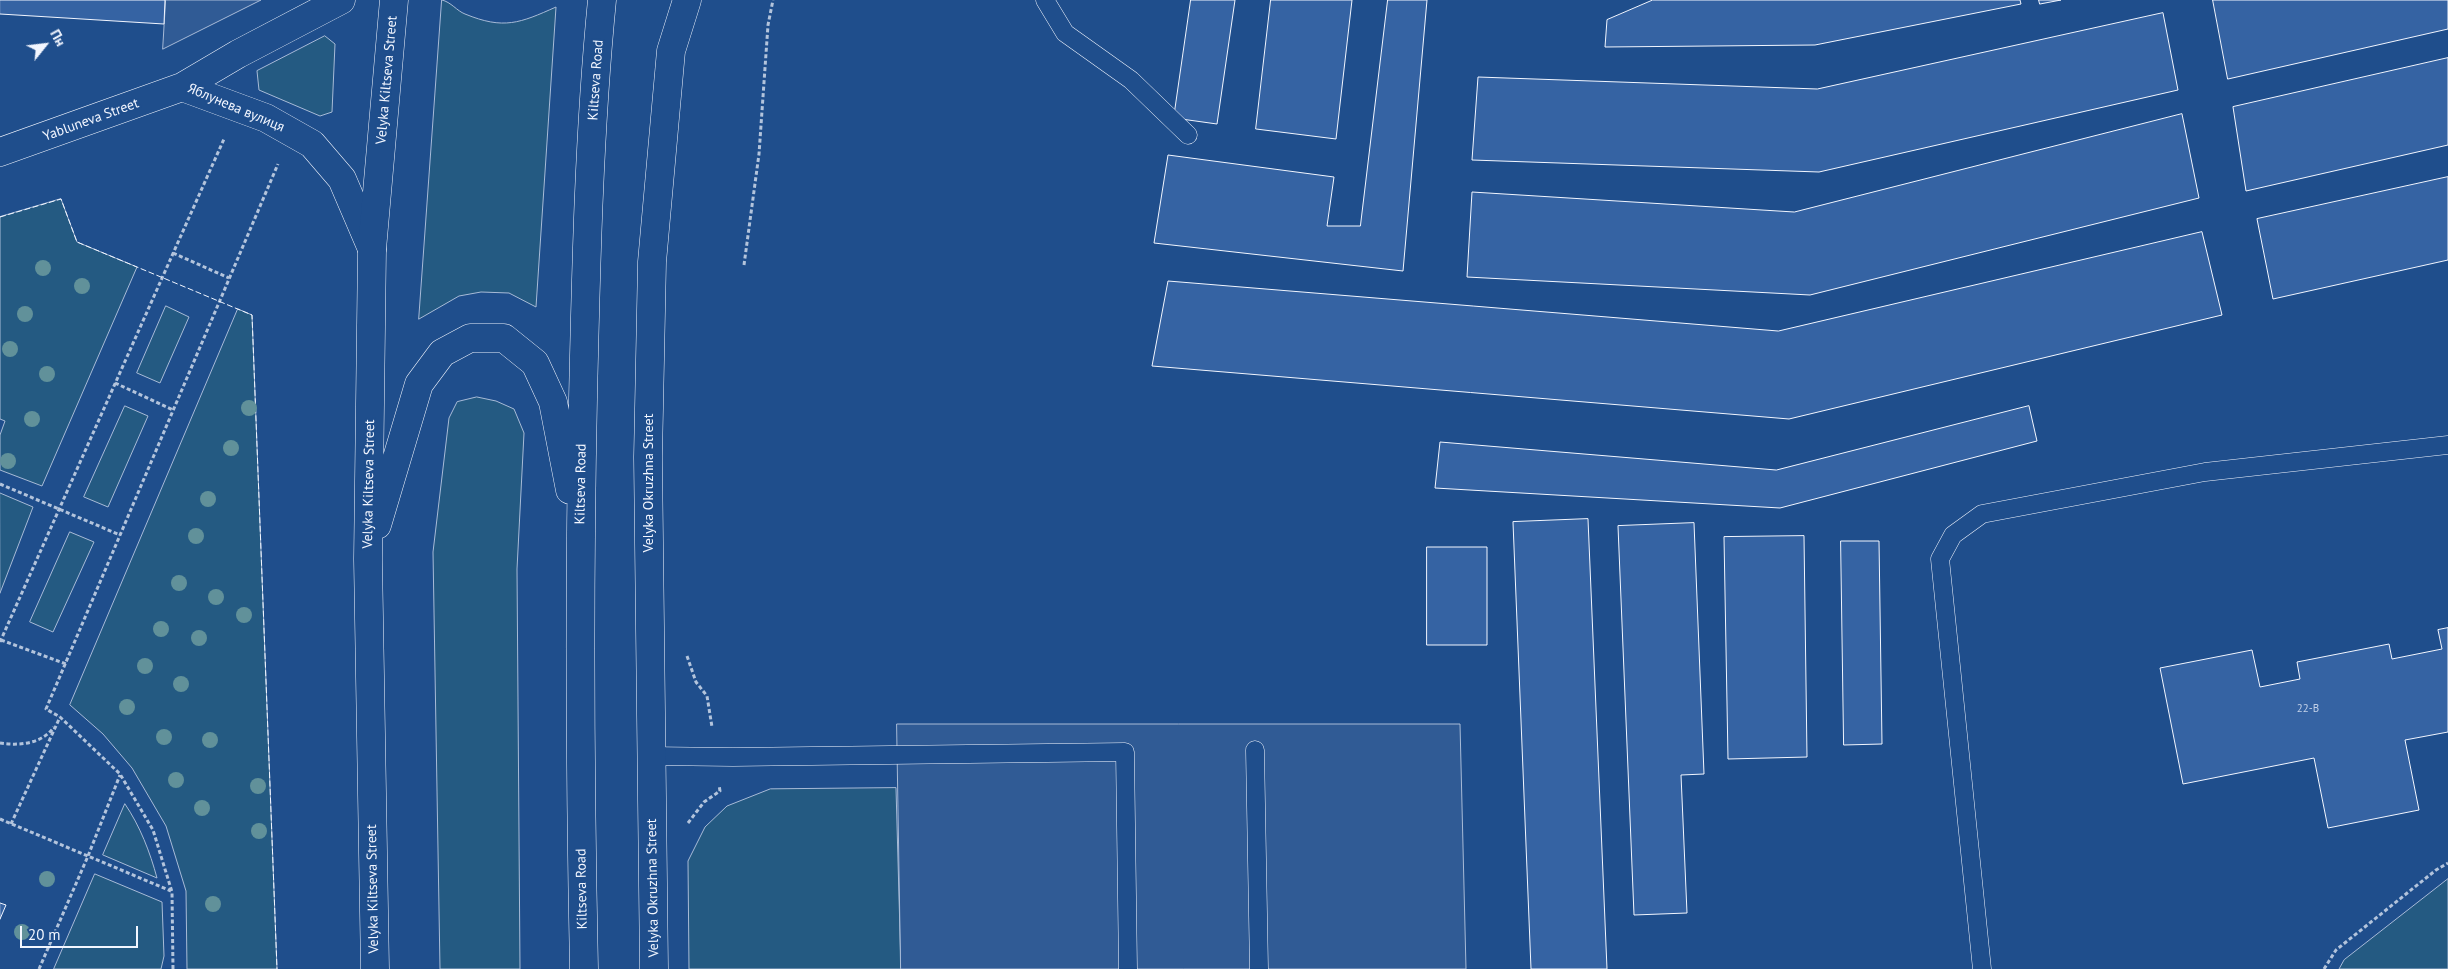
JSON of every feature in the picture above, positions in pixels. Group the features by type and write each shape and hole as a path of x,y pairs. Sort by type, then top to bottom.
{"main road":[{"name":"Яблунева вулиця","path":"182,87 238,54 341,0"},
{"name":"Velyka Kiltseva Street","path":"375,969 368,559 372,249 394,0"},
{"name":"Kiltseva Road","path":"584,969 580,546 585,292 597,56 602,0"},
{"path":"671,0 671,51"},
{"name":"Velyka Okruzhna Street","path":"654,969 650,756 648,457 652,262 671,51 687,0"},
{"name":"Яблунева вулиця","path":"182,87 266,118 312,144 342,179 372,249"},
{"name":"Yabluneva Street","path":"0,152 182,87"},
{"path":"368,559 419,384 442,353 470,338 504,338 535,363 553,402 580,546"}],"lane":[{"path":"1045,0 1065,33 1130,80 1188,135"},
{"path":"1982,969 1940,559 1953,535 1982,514 2196,474 2448,445"},
{"path":"1256,750 1258,969"},
{"path":"650,756 716,757 1124,752 1128,969"}],"path":[{"path":"744,265 759,154 768,25 774,0"},
{"path":"66,664 0,641 227,131"},
{"path":"173,969 172,892 153,830 120,774 60,717 46,708 281,158"},
{"path":"173,253 229,278"},
{"path":"115,383 173,410"},
{"path":"0,484 120,535"},
{"path":"684,829 704,802 720,791 707,696 696,682 686,655"},
{"path":"0,743 22,745 37,740 51,730 60,717"},
{"path":"11,824 60,717"},
{"path":"39,969 88,856 120,774"},
{"path":"0,819 172,892"},
{"path":"2324,969 2336,950 2436,870 2448,863"}],"shaded area":[{"path":"166,0 261,0 163,49"},
{"path":"442,0 465,14 501,23 522,20 556,7 536,307 509,293 481,292 459,296 419,319"},
{"path":"325,36 335,44 332,112 320,116 259,90 257,71"},
{"path":"61,199 77,242 137,267 42,486 0,470 0,435 5,421 0,419 0,217"},
{"path":"166,306 189,317 160,383 137,373"},
{"path":"238,309 252,315 277,969 187,969 186,891 166,826 132,768 103,734 70,705"},
{"path":"477,397 496,401 514,409 524,433 517,569 520,969 440,969 433,552 449,418 457,402"},
{"path":"125,406 148,416 108,507 84,497"},
{"path":"0,493 33,507 0,593"},
{"path":"70,532 94,542 53,632 30,622"},
{"path":"897,724 1460,724 1466,969 901,969"},
{"path":"896,788 901,969 689,969 688,861 705,827 727,806 770,789"},
{"path":"125,804 144,839 157,878 103,855"},
{"path":"95,874 162,902 164,956 161,969 54,969"},
{"path":"2448,879 2448,969 2339,969 2344,960"}],"building":[{"path":"0,0 165,0 164,24 0,14"},
{"path":"1191,0 1235,0 1217,124 1174,118"},
{"path":"1271,0 1352,0 1336,139 1256,129"},
{"path":"1388,0 1427,0 1403,271 1154,243 1168,155 1334,177 1327,226 1360,226"},
{"path":"1653,0 2020,0 2021,4 1815,45 1605,47 1607,20"},
{"path":"2039,0 2061,0 2040,4"},
{"path":"2213,0 2448,0 2448,29 2228,79"},
{"path":"2163,13 2178,90 1819,172 1472,160 1478,77 1817,89"},
{"path":"2448,58 2448,145 2246,191 2233,107"},
{"path":"2182,114 2199,198 1810,295 1467,277 1472,192 1794,212"},
{"path":"2448,177 2448,260 2273,299 2257,219"},
{"path":"2202,232 2222,315 1789,419 1152,366 1168,281 1778,331"},
{"path":"2029,406 2037,441 1780,508 1435,488 1440,442 1776,470"},
{"path":"1588,519 1607,969 1531,969 1513,522"},
{"path":"1694,523 1704,774 1681,775 1687,913 1634,915 1618,526"},
{"path":"1804,536 1807,757 1728,759 1724,537"},
{"path":"1841,541 1879,541 1882,744 1844,745"},
{"path":"1427,547 1487,547 1487,645 1427,645"},
{"path":"2448,628 2448,732 2405,740 2419,810 2328,828 2314,758 2183,784 2160,668 2252,650 2260,687 2300,679 2297,662 2389,644 2392,659 2442,649 2438,630"},
{"path":"0,903 6,905 0,919"}],"fence":[{"path":"0,217 61,199 77,242 252,315 277,969"}]}
